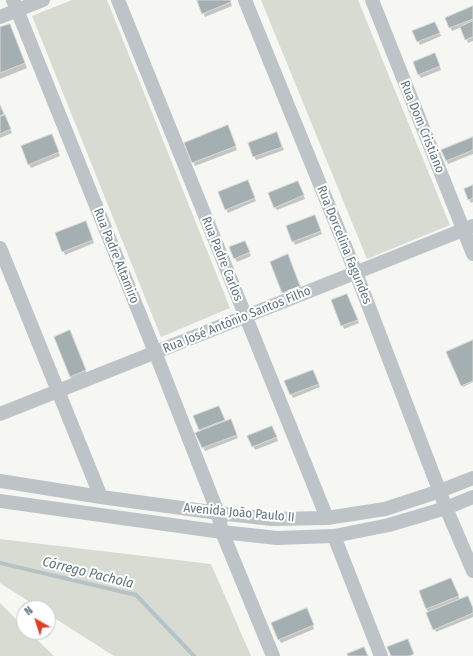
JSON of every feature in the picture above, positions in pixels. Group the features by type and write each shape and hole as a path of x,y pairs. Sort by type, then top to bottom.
{"street":[{"path":"0,17 15,5 43,0"},
{"name":"Rua Padre Carlos","path":"118,0 327,518"},
{"name":"Rua Dorcelina Fagundes","path":"245,0 356,273 446,508"},
{"name":"Rua Dom Cristiano","path":"372,0 468,227 473,254"},
{"name":"Rua Padre Altamiro","path":"15,5 155,352 218,514 222,532"},
{"name":"Rua José Antônio Santos Filho","path":"0,414 468,227"},
{"path":"0,248 101,497"},
{"name":"Avenida João Paulo II","path":"0,481 218,514 272,519 327,518 385,509 440,491 473,478"},
{"name":"Avenida João Paulo II","path":"0,501 222,532 277,538 334,536 389,525 446,508 473,496"},
{"path":"446,508 473,572"},
{"path":"222,532 273,656"},
{"path":"334,536 381,656"}],"shaded area":[{"path":"72,0 107,0 230,308 161,337 32,16"},
{"path":"261,0 358,0 450,225 367,259"},
{"path":"0,539 211,564 251,656 114,656 56,619 56,600 27,600 0,583"},
{"path":"0,603 16,619 16,640 37,640 54,656 0,656"}],"building":[{"path":"197,0 230,0 231,2 202,14"},
{"path":"473,6 473,19 449,28 445,18"},
{"path":"473,21 473,37 465,40 460,27"},
{"path":"435,22 440,33 417,42 412,31"},
{"path":"10,24 25,63 0,73 0,27"},
{"path":"435,53 440,66 418,75 413,62"},
{"path":"0,105 4,114 0,116"},
{"path":"5,115 11,129 0,134 0,117"},
{"path":"228,125 236,146 192,163 184,143"},
{"path":"277,132 282,147 253,157 248,143"},
{"path":"52,134 59,152 28,165 21,146"},
{"path":"473,137 473,150 446,161 441,150"},
{"path":"248,180 255,198 225,210 218,192"},
{"path":"298,181 304,195 274,208 268,193"},
{"path":"473,185 473,198 468,200 464,189"},
{"path":"315,215 321,231 292,242 286,226"},
{"path":"86,221 93,240 62,252 55,233"},
{"path":"245,241 250,252 234,259 229,247"},
{"path":"288,254 300,286 282,293 270,262"},
{"path":"347,294 358,320 341,326 331,300"},
{"path":"70,330 86,370 70,377 54,337"},
{"path":"473,340 473,381 461,386 446,352"},
{"path":"313,370 319,384 290,395 284,381"},
{"path":"219,406 225,420 199,430 193,416"},
{"path":"231,419 237,435 202,448 195,433"},
{"path":"272,426 277,437 252,447 247,436"},
{"path":"451,578 459,596 426,609 419,591"},
{"path":"468,596 473,608 473,613 433,630 426,613"},
{"path":"307,608 314,625 278,640 271,623"},
{"path":"408,639 414,654 409,656 391,656 387,647"},
{"path":"364,647 368,656 348,656 347,654"}],"waterway":[{"name":"Córrego Pachola","path":"0,563 136,595 194,656"}]}
